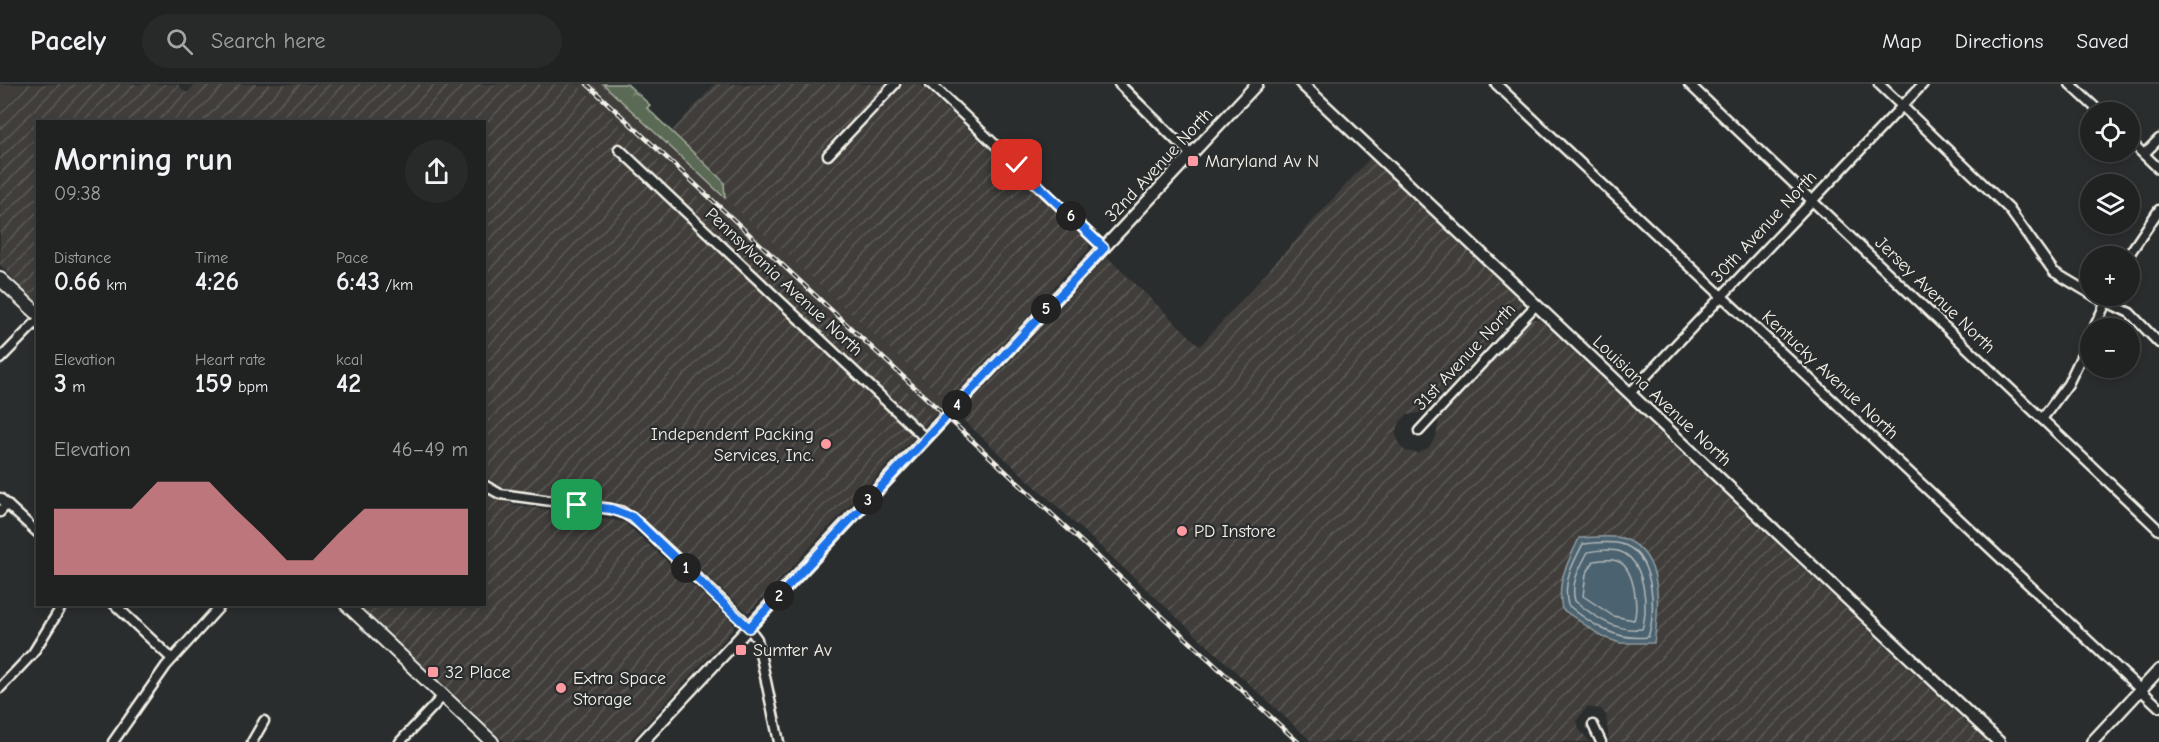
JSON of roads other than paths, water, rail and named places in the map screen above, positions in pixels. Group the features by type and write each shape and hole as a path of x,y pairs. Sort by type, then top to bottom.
{"main road":[{"path":"0,279 36,312"},
{"path":"348,606 492,742"}],"street":[{"path":"828,155 895,84"},
{"path":"931,84 1104,248"},
{"path":"1119,84 1191,155"},
{"name":"32nd Avenue North","path":"642,742 1257,84"},
{"name":"Louisiana Avenue North","path":"1302,84 1999,742"},
{"name":"Kentucky Avenue North","path":"1496,84 2159,707"},
{"name":"Jersey Avenue North","path":"1689,84 2159,530"},
{"path":"1879,84 2009,208 2045,264 2062,278 2080,288"},
{"name":"30th Avenue North","path":"1630,393 1923,84"},
{"path":"2070,84 2089,102"},
{"path":"2144,154 2159,139"},
{"name":"Pennsylvania Avenue North","path":"619,149 926,438"},
{"path":"2140,150 2159,169"},
{"path":"2135,246 2159,210"},
{"name":"31st Avenue North","path":"1419,431 1536,305"},
{"path":"2120,306 2136,317 2159,343"},
{"path":"0,359 36,322"},
{"path":"2042,419 2068,384 2080,359"},
{"path":"486,485 500,494 611,509 632,517 749,628 757,639 779,742"},
{"path":"0,512 3,501 36,531"},
{"path":"0,688 33,653 62,606"},
{"path":"116,606 172,659"},
{"path":"113,742 172,659 220,606"},
{"path":"2092,742 2159,670"},
{"path":"400,742 443,696"},
{"path":"252,742 264,721"},
{"path":"1593,725 1601,742"}],"water":[{"path":"1609,536 1625,539 1638,547 1647,557 1653,570 1658,600 1654,643 1620,643 1603,637 1562,609 1562,580 1579,538"}],"railway":[{"path":"587,84 1298,742"}],"place":[{"name":"Maryland Av N","path":"1193,161"},
{"name":"Independent Packing Services, Inc.","path":"826,444"},
{"name":"PD Instore","path":"1182,531"},
{"name":"Sumter Av","path":"741,650"},
{"name":"32 Place","path":"433,672"},
{"name":"Extra Space Storage","path":"561,688"}]}
